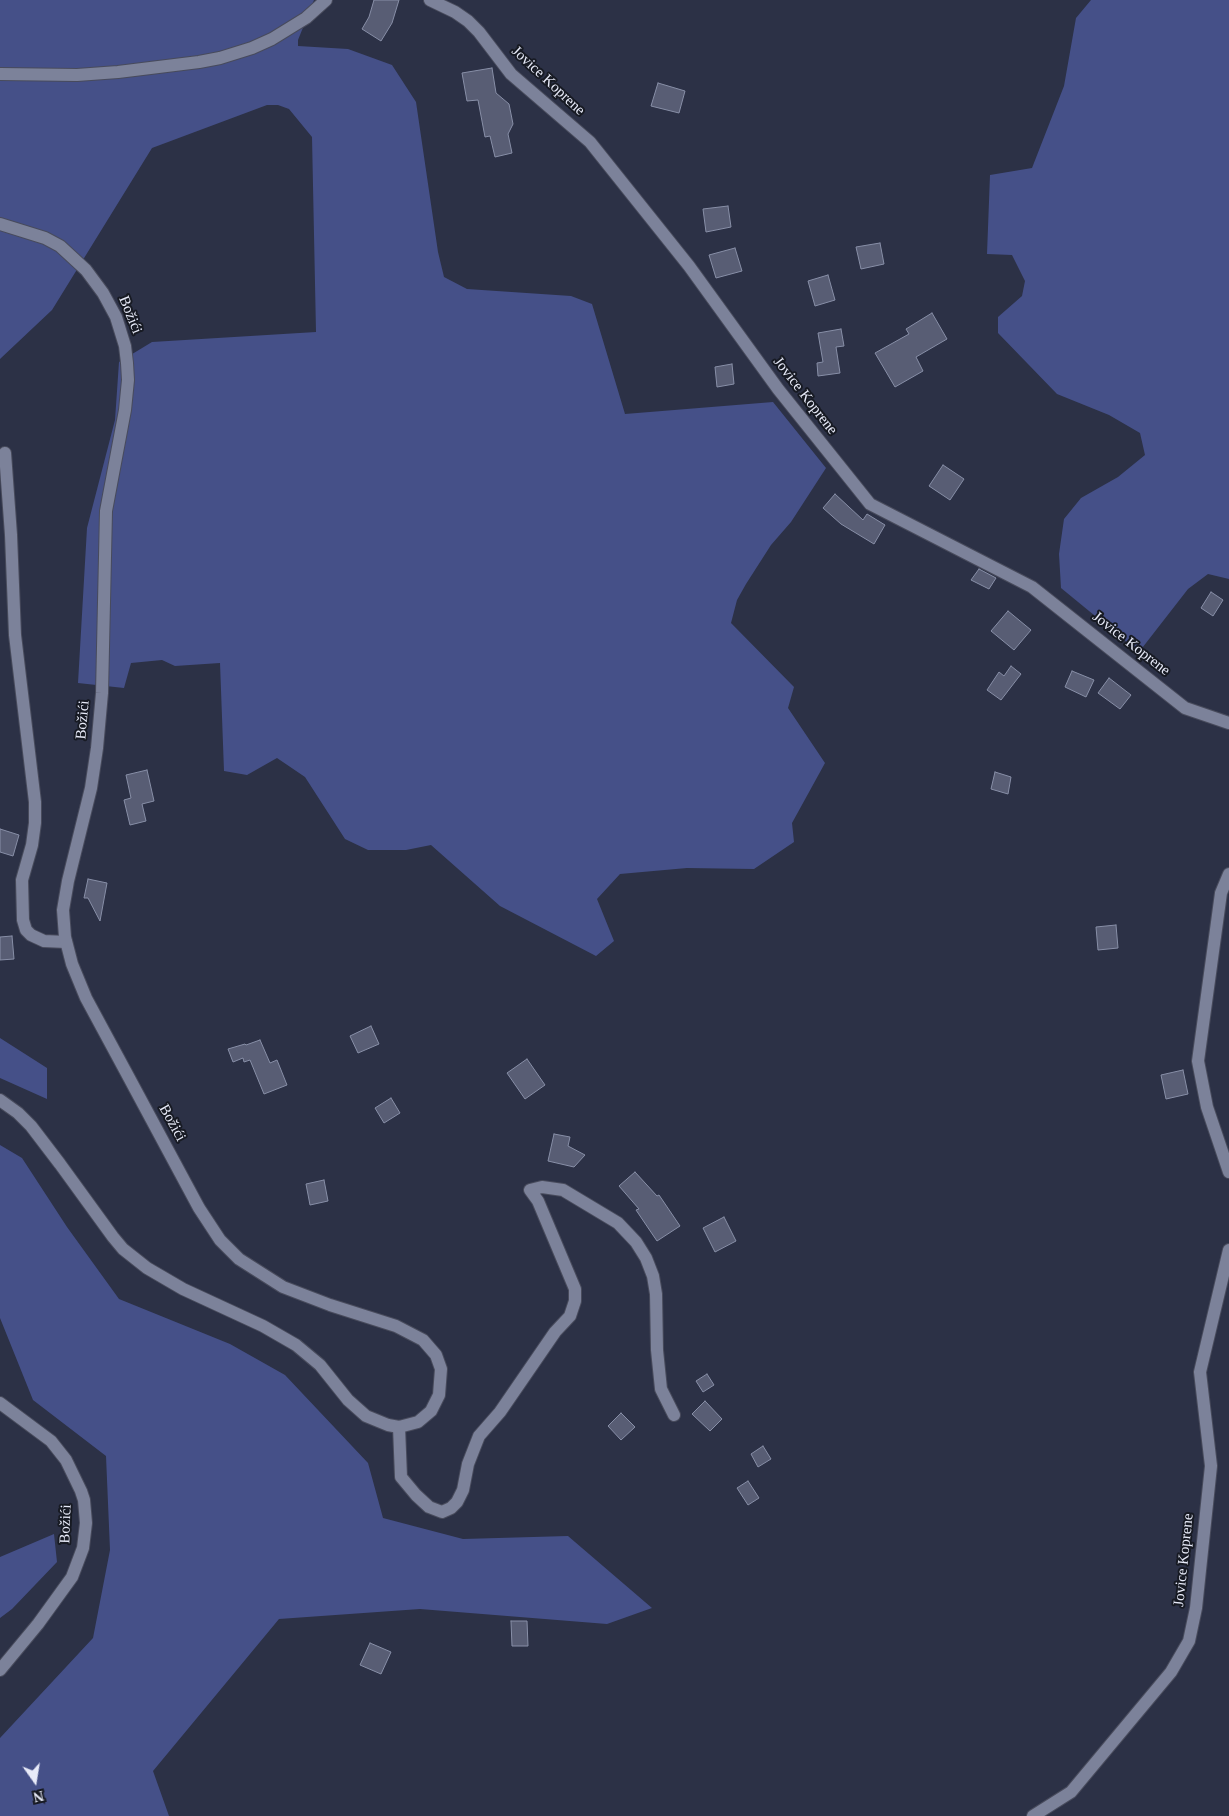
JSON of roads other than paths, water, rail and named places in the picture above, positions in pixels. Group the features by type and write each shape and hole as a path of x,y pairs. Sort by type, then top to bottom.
{"street":[{"path":"0,74 77,75 118,72 220,58 252,48 272,39 306,18 326,0"},
{"name":"Jovice Koprene","path":"430,0 455,12 468,21 479,32 511,74 590,142 689,266 778,389 870,504 1032,588 1185,708 1229,723"},
{"name":"Božići","path":"0,224 45,238 60,246 86,270 103,293 116,317 125,346 127,363 128,380 125,410 106,511 102,693 97,748 91,788 65,898 63,924 72,964 86,998 199,1208 228,1249 253,1269 282,1287 405,1330 423,1340 433,1351 441,1369 440,1387 436,1403 425,1418 399,1427"},
{"path":"5,453 14,634 35,802 34,831 22,880 23,920 26,930 31,935 44,941 66,942"},
{"path":"1229,874 1221,893 1198,1061 1208,1107 1229,1172"},
{"path":"0,1100 18,1113 37,1134 112,1237 133,1258 164,1279 263,1326 296,1345 320,1365 348,1400 358,1409 377,1421 399,1427 401,1477 429,1507 442,1512 451,1508 457,1502 463,1490 468,1464 479,1436 500,1412 555,1332 570,1316 575,1301 574,1289 538,1200 530,1190 542,1187 564,1190 618,1223 636,1242 646,1258 653,1276 656,1294 657,1350 661,1389 674,1415"},
{"name":"Jovice Koprene","path":"1034,1816 1071,1792 1171,1672 1189,1641 1196,1608 1210,1466 1200,1372 1229,1250"},
{"name":"Božići","path":"0,1403 9,1412 56,1447 71,1468 81,1491 85,1512 85,1536 78,1564 65,1587 38,1624 0,1670"}]}
